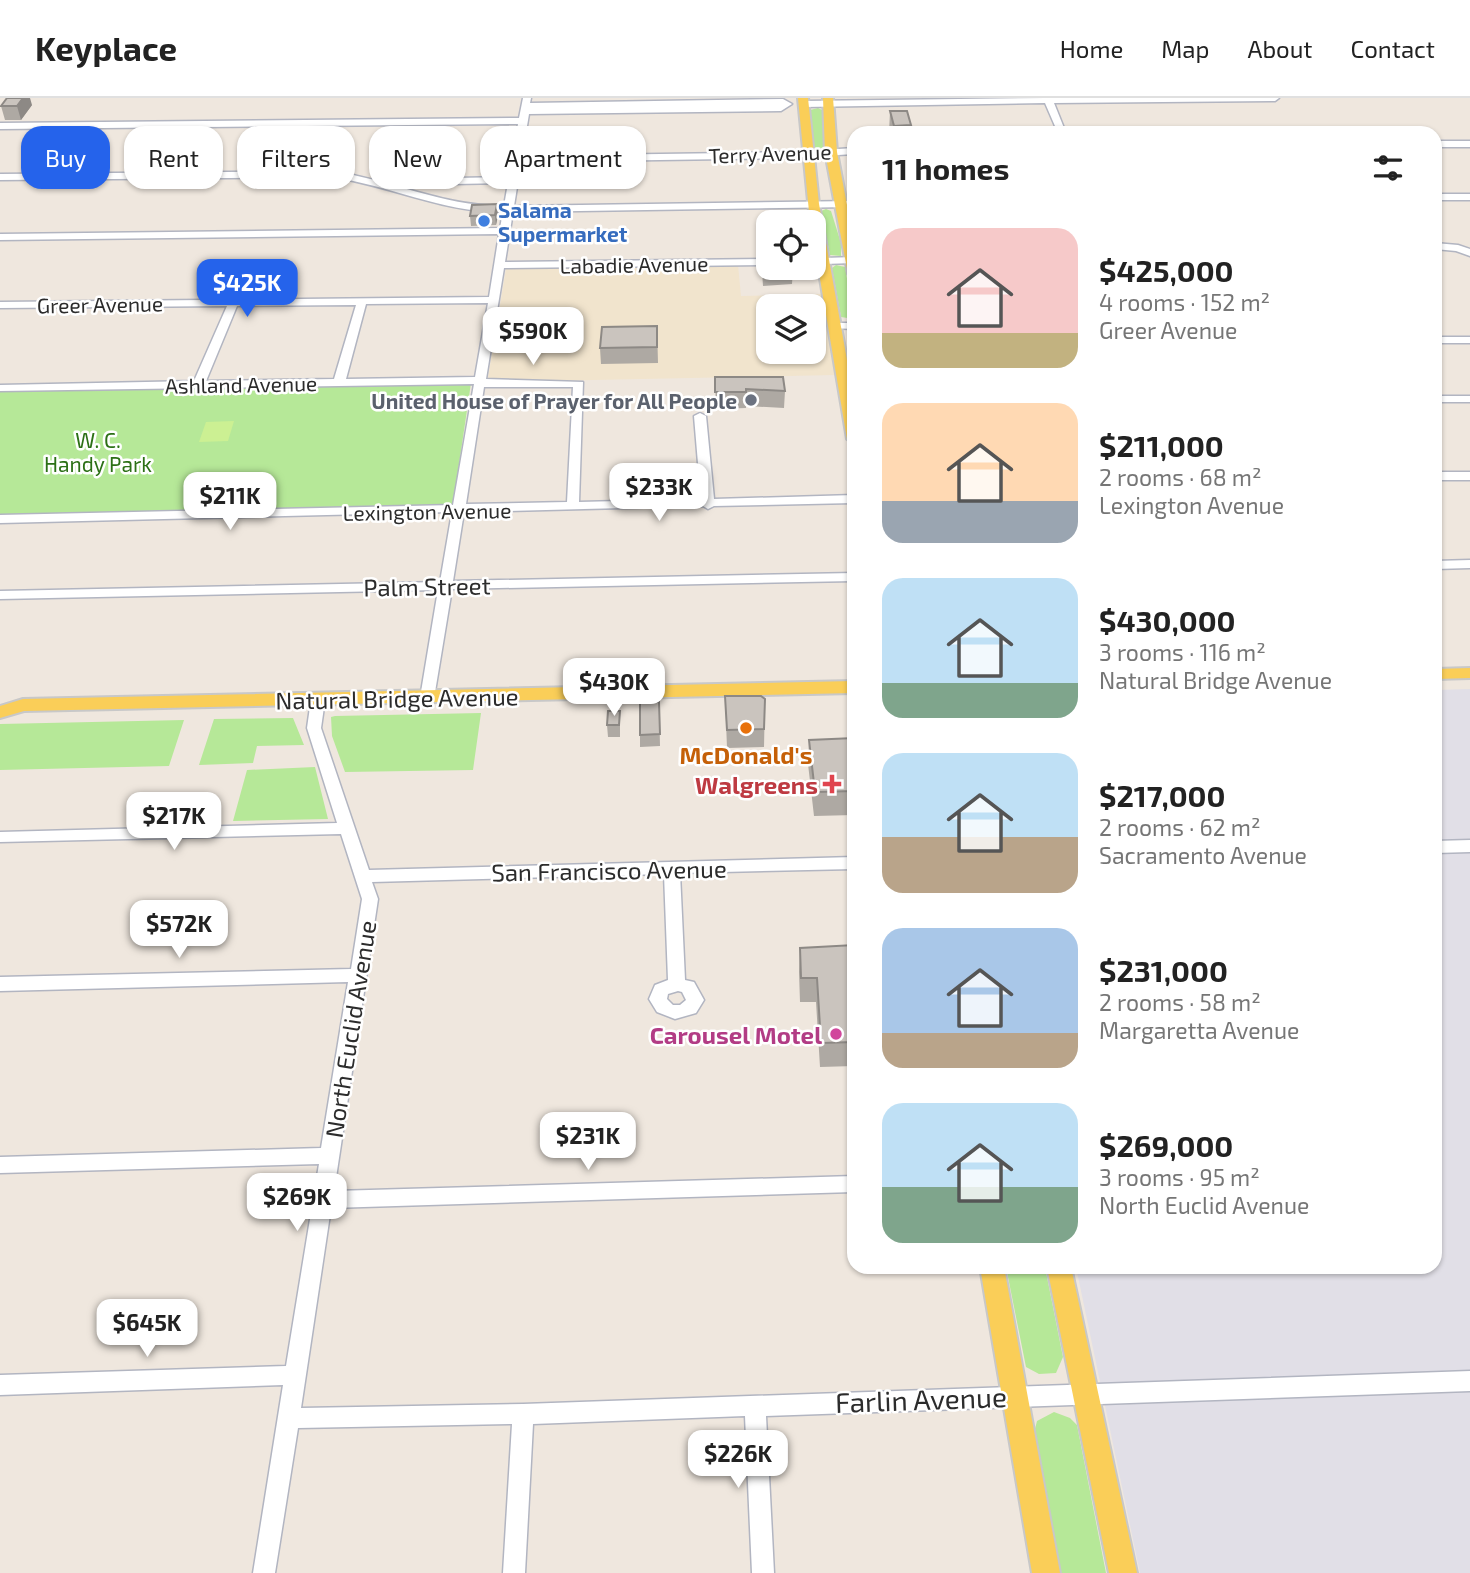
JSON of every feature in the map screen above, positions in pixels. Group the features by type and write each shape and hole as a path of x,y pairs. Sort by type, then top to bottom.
{"main road":[{"path":"804,101 814,210"},
{"path":"828,101 831,152 847,235"},
{"path":"826,273 847,397"},
{"path":"1442,674 1470,673"},
{"name":"Natural Bridge Avenue","path":"0,712 23,705 847,687"},
{"name":"Natural Bridge Avenue","path":"0,700 12,700 23,705"},
{"path":"993,1274 1046,1573"},
{"path":"1060,1274 1123,1573"}],"street":[{"path":"804,101 1275,98"},
{"path":"1048,100 1059,126"},
{"path":"0,126 525,109 788,104 781,108 525,109"},
{"path":"1442,144 1470,144"},
{"name":"Terry Avenue","path":"646,157 847,151"},
{"path":"0,177 313,173 369,179"},
{"path":"408,189 464,206 509,209 847,204"},
{"path":"427,698 512,189"},
{"path":"1442,197 1470,197"},
{"path":"0,237 505,231"},
{"path":"1442,247 1458,248 1470,253"},
{"path":"826,261 847,260"},
{"name":"Labadie Avenue","path":"500,265 756,262"},
{"name":"Greer Avenue","path":"0,305 494,300"},
{"path":"339,382 362,301"},
{"path":"200,384 233,303"},
{"path":"835,326 847,326"},
{"path":"1442,340 1470,340"},
{"name":"Ashland Avenue","path":"0,387 339,382 579,384 573,507"},
{"path":"1442,400 1470,399"},
{"path":"700,416 708,505"},
{"path":"1442,476 1470,476"},
{"name":"Lexington Avenue","path":"0,519 708,505 847,499"},
{"path":"1442,565 1470,564"},
{"name":"Palm Street","path":"0,595 847,577"},
{"name":"North Euclid Avenue","path":"264,1573 370,899 314,727 318,700"},
{"path":"0,838 346,828"},
{"path":"1442,847 1470,846"},
{"name":"San Francisco Avenue","path":"364,876 672,870 847,863"},
{"path":"672,870 677,984"},
{"path":"0,984 358,975"},
{"path":"0,1165 330,1156"},
{"path":"323,1200 847,1184"},
{"path":"0,1385 295,1375"},
{"name":"Farlin Avenue","path":"289,1418 523,1414 1470,1381"},
{"path":"755,1405 763,1573"},
{"path":"514,1573 523,1414"}],"shaded area":[{"path":"738,265 741,296 756,296 756,364 826,364 826,313 836,375 494,382 488,378 506,269"},
{"path":"1470,689 1470,1573 1140,1573 1077,1274 1442,1274 1442,690"}],"green space":[{"path":"810,110 822,110 824,149 812,148"},
{"path":"826,209 831,211 841,243 841,256 830,255 826,235 826,210 824,210"},
{"path":"836,265 845,267 847,318 841,317 832,268"},
{"name":"W. C. Handy Park","path":"471,383 453,505 450,506 0,516 0,390"},
{"path":"234,421 228,441 199,442 206,422"},
{"path":"481,713 473,770 345,772 332,736 331,717 335,716"},
{"path":"293,718 304,745 257,746 253,763 199,765 214,719"},
{"path":"184,720 169,766 0,770 0,724"},
{"path":"315,767 328,819 233,821 247,770"},
{"path":"1007,1274 1046,1274 1063,1357 1056,1373 1039,1374 1026,1367"},
{"path":"1054,1412 1070,1418 1077,1425 1106,1573 1061,1573 1035,1429 1037,1421"}],"building":[{"path":"7,98 23,98 17,106 1,106"},
{"path":"890,111 907,111 911,125 894,126"},
{"path":"497,204 495,215 470,216 472,205"},
{"path":"657,326 657,347 600,348 602,327"},
{"path":"715,377 783,377 785,391 746,389 746,392 715,392"},
{"path":"725,696 761,696 765,699 764,729 727,730"},
{"path":"640,702 659,702 660,734 640,735"},
{"path":"608,711 620,711 619,725 607,725"},
{"path":"847,738 847,791 815,792 809,740"},
{"path":"847,945 847,1042 821,1043 817,978 801,978 800,948"}],"place":[{"name":"Salama Supermarket","path":"484,221"},
{"name":"United House of Prayer for All People","path":"751,400"},
{"name":"McDonald's","path":"746,728"},
{"name":"Walgreens","path":"832,784"},
{"name":"Carousel Motel","path":"836,1034"}]}
